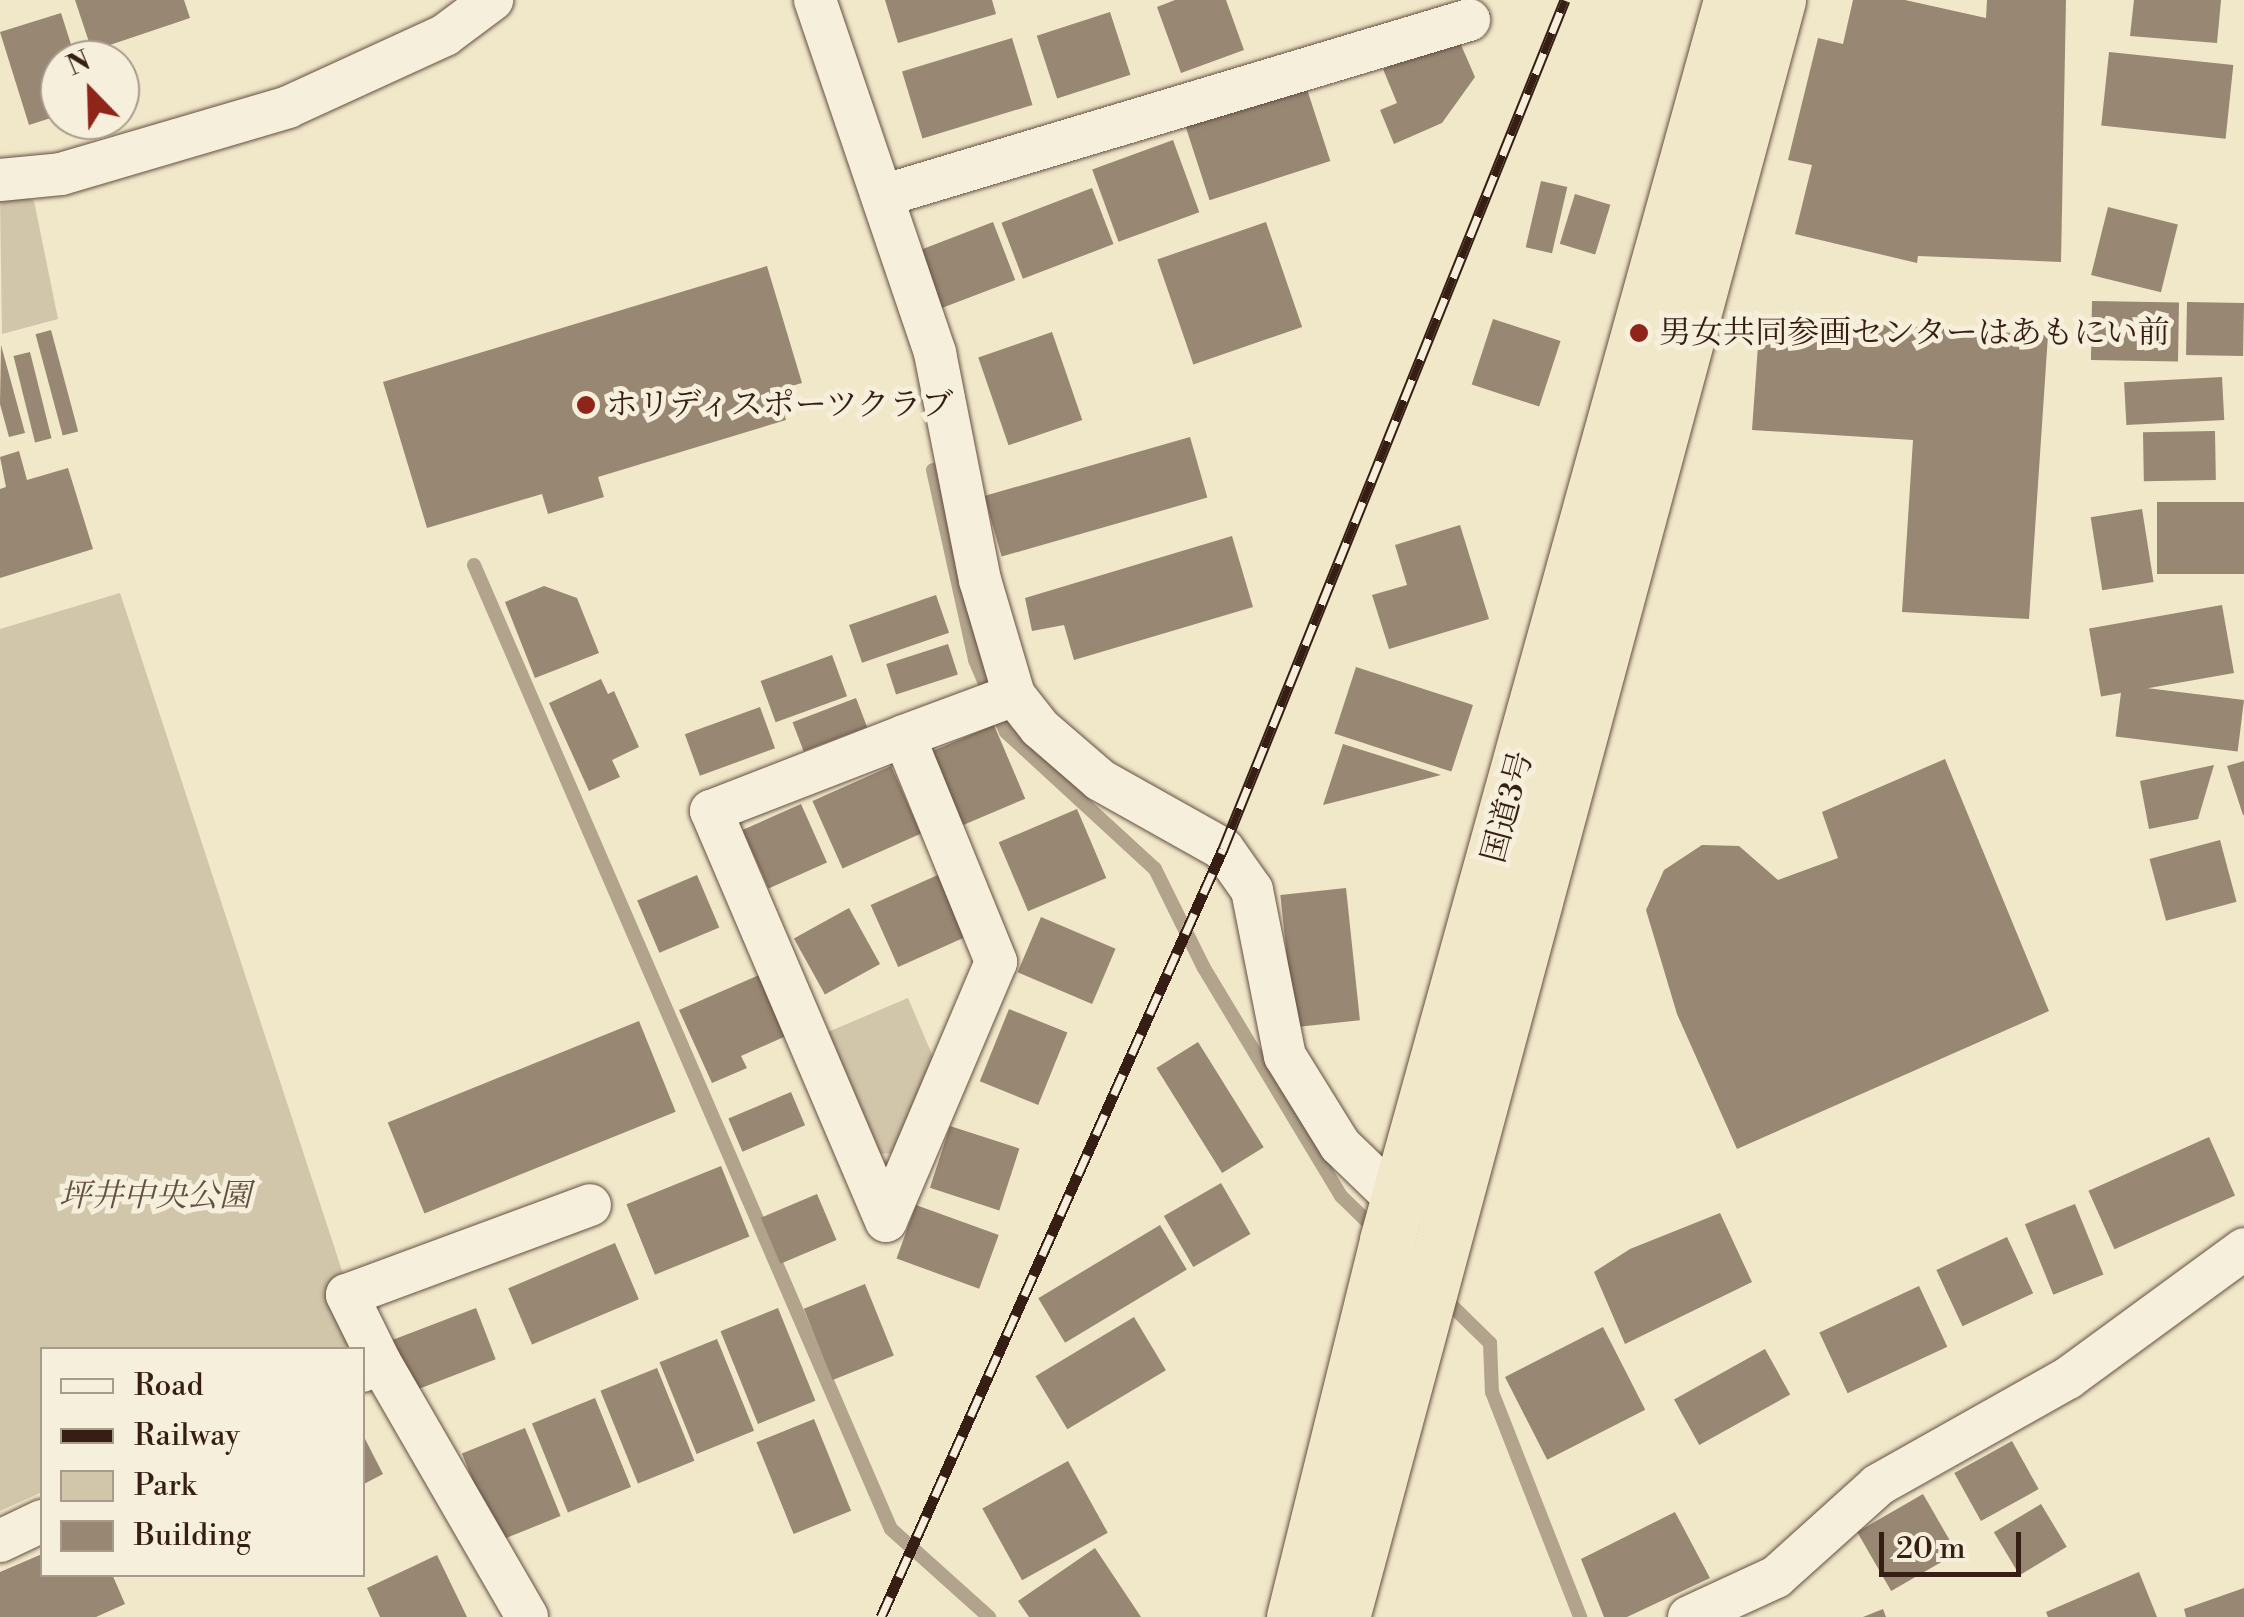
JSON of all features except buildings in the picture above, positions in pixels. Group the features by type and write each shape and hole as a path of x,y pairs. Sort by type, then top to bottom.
{"highway":[{"name":"国道3号","path":"1294,1617 1398,1201 1731,0"},
{"name":"国道3号","path":"1342,1617 1778,0"}],"street":[{"path":"0,180 61,174 288,108 386,66 492,0"},
{"path":"815,0 935,353 980,580 999,700 1040,728 1100,780 1223,849 1252,890 1284,1056 1340,1146 1398,1201"},
{"path":"882,196 1470,20"},
{"path":"904,736 996,962 886,1221 710,811 904,736 999,700"},
{"path":"365,1347 347,1295 590,1206"},
{"path":"1690,1617 1776,1578 1878,1485 2068,1378 2244,1250"},
{"path":"371,1366 527,1617"},
{"path":"0,1541 40,1522"}],"green space":[{"path":"19,193 34,201 58,319 2,334 0,196"},
{"name":"坪井中央公園","path":"120,593 367,1347 40,1347 40,1493 0,1511 0,629"},
{"path":"908,998 936,1064 899,1153 877,1154 828,1032"}],"waterway":[{"path":"933,470 975,660 1006,732 1155,869 1204,968 1341,1196 1378,1232"},
{"path":"474,565 891,1529 989,1617"},
{"path":"1443,1297 1490,1343 1492,1392 1580,1617"}],"railway":[{"path":"881,1617 1223,849 1565,0"}],"place":[{"name":"男女共同参画センターはあもにい前","path":"1639,333"},
{"name":"ホリディスポーツクラブ","path":"586,405"}]}
